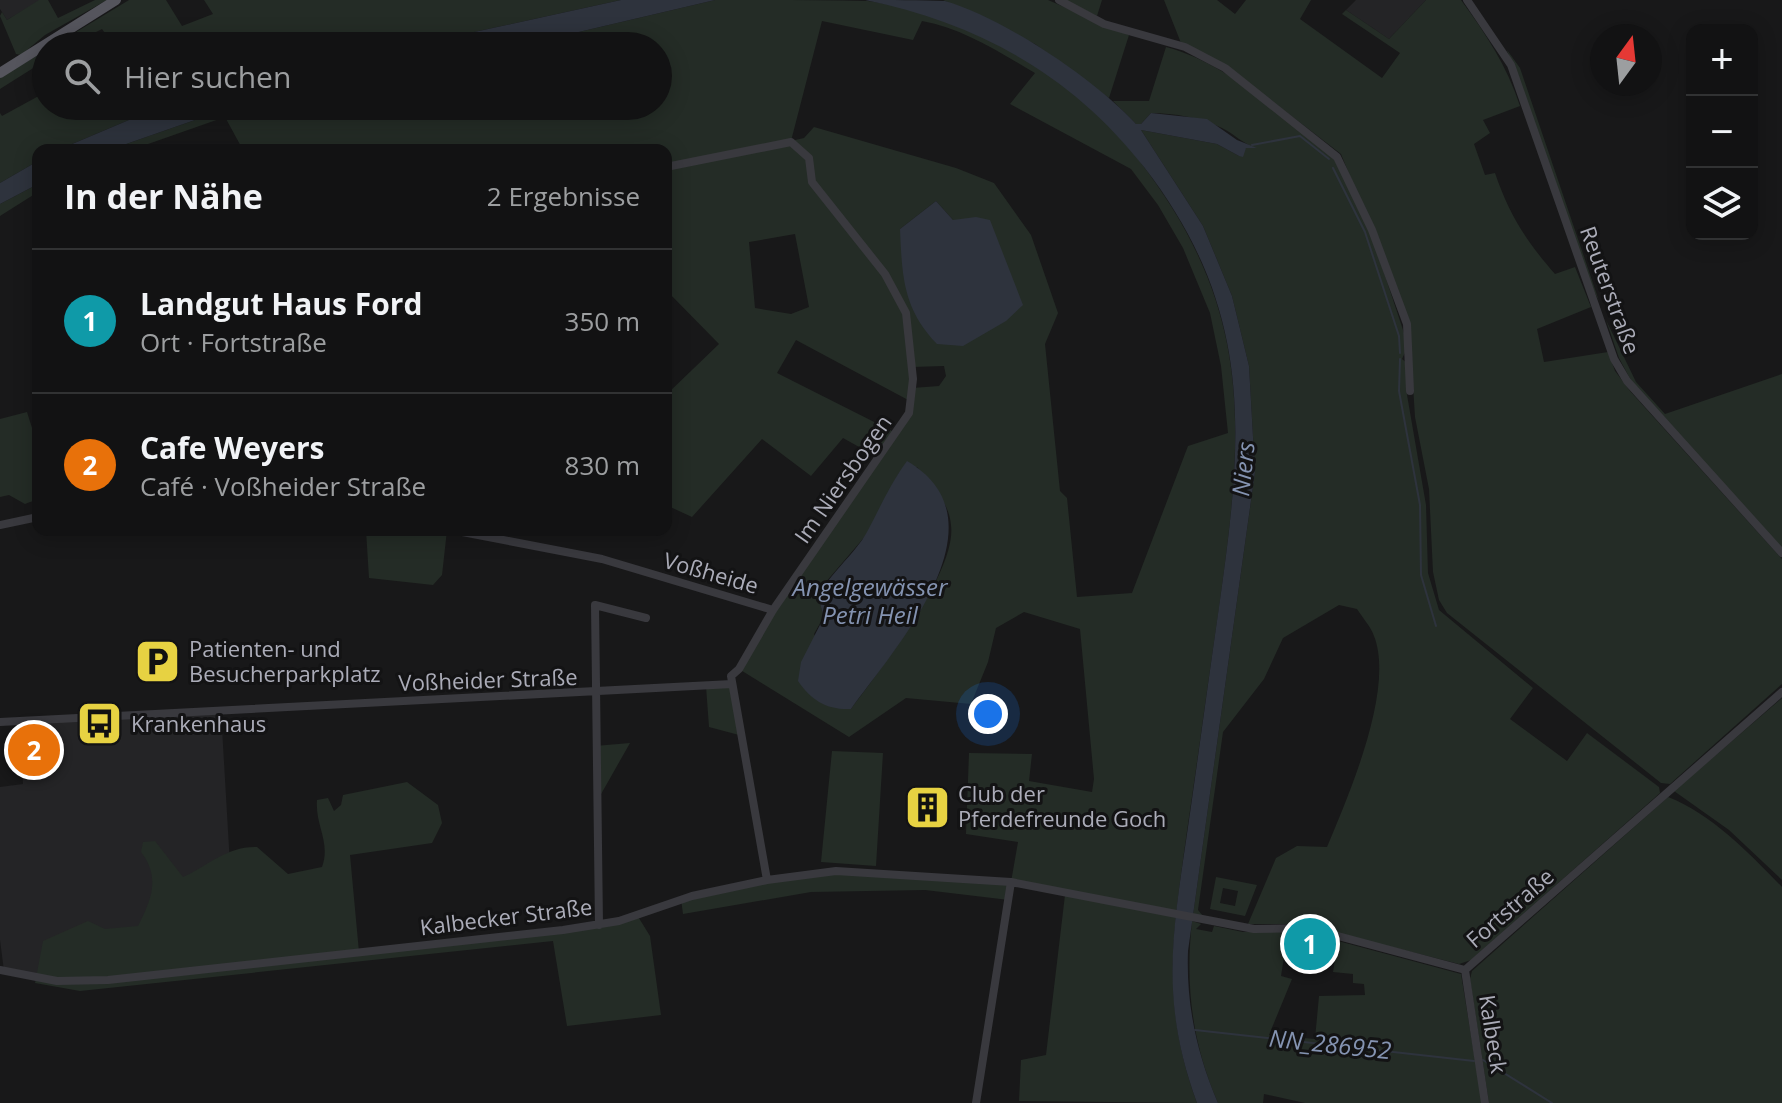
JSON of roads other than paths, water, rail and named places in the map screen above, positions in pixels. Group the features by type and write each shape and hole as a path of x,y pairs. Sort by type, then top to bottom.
{"main road":[{"path":"65,32 116,0"},
{"path":"0,73 32,53"}],"street":[{"path":"1059,0 1104,24 1185,47 1225,68 1337,157 1372,230 1407,324 1410,391"},
{"name":"Reuterstraße","path":"1467,0 1511,65 1614,359 1627,381 1782,553"},
{"name":"Im Niersbogen","path":"672,166 791,142 809,158 812,182 885,274 902,304 909,328 913,379 906,419 773,610 739,669 731,676 732,684"},
{"path":"0,525 32,518"},
{"name":"Voßheide","path":"483,536 602,559 773,610"},
{"name":"Voßheider Straße","path":"599,925 595,605 646,618"},
{"path":"732,684 767,880"},
{"name":"Voßheider Straße","path":"0,722 732,684"},
{"name":"Fortstraße","path":"1011,882 1254,929 1308,928 1465,970 1782,692"},
{"name":"Kalbecker Straße","path":"0,970 57,981 108,980 599,925 692,896 767,880 836,871 1011,882"},
{"path":"976,1103 1011,882"},
{"name":"Kalbeck","path":"1465,970 1485,1103"}],"water":[{"path":"621,0 715,0 579,32 474,32"},
{"name":"Niers","path":"865,0 945,1 969,9 1048,52 1098,89 1136,124 1141,124 1151,113 1207,119 1237,140 1257,148 1246,148 1243,157 1217,144 1141,130 1203,226 1232,296 1249,366 1255,472 1188,951 1194,1029 1218,1103 1197,1103 1178,1033 1172,969 1177,905 1233,487 1235,431 1232,378 1223,325 1206,273 1180,221 1144,167 1086,105 1020,58 984,39 946,23"},
{"path":"129,120 195,120 126,144 72,144"},
{"path":"32,164 32,187 0,204 0,183"},
{"path":"936,201 953,220 976,217 990,220 1023,305 1006,321 963,346 937,344 917,318 906,291 900,229"},
{"name":"Angelgewässer Petri Heil","path":"907,461 936,486 948,516 946,550 934,585 915,620 851,709 827,706 809,694 798,681 801,662 824,617 818,597 862,540"}],"waterway":[{"path":"1252,145 1300,136 1329,159"},
{"path":"1333,168 1365,232 1399,336 1400,353"},
{"path":"1400,359 1399,391 1420,505 1421,575 1436,626"},
{"name":"NN_286952","path":"1195,1030 1474,1061"},
{"name":"NN_286952","path":"1483,1060 1552,1103"}],"place":[{"name":"Patienten- und Besucherparkplatz","path":"158,662"},
{"name":"Krankenhaus","path":"100,724"},
{"name":"Cafe Weyers","path":"34,750"},
{"name":"Club der Pferdefreunde Goch","path":"927,807"},
{"name":"Landgut Haus Ford","path":"1310,944"}]}
